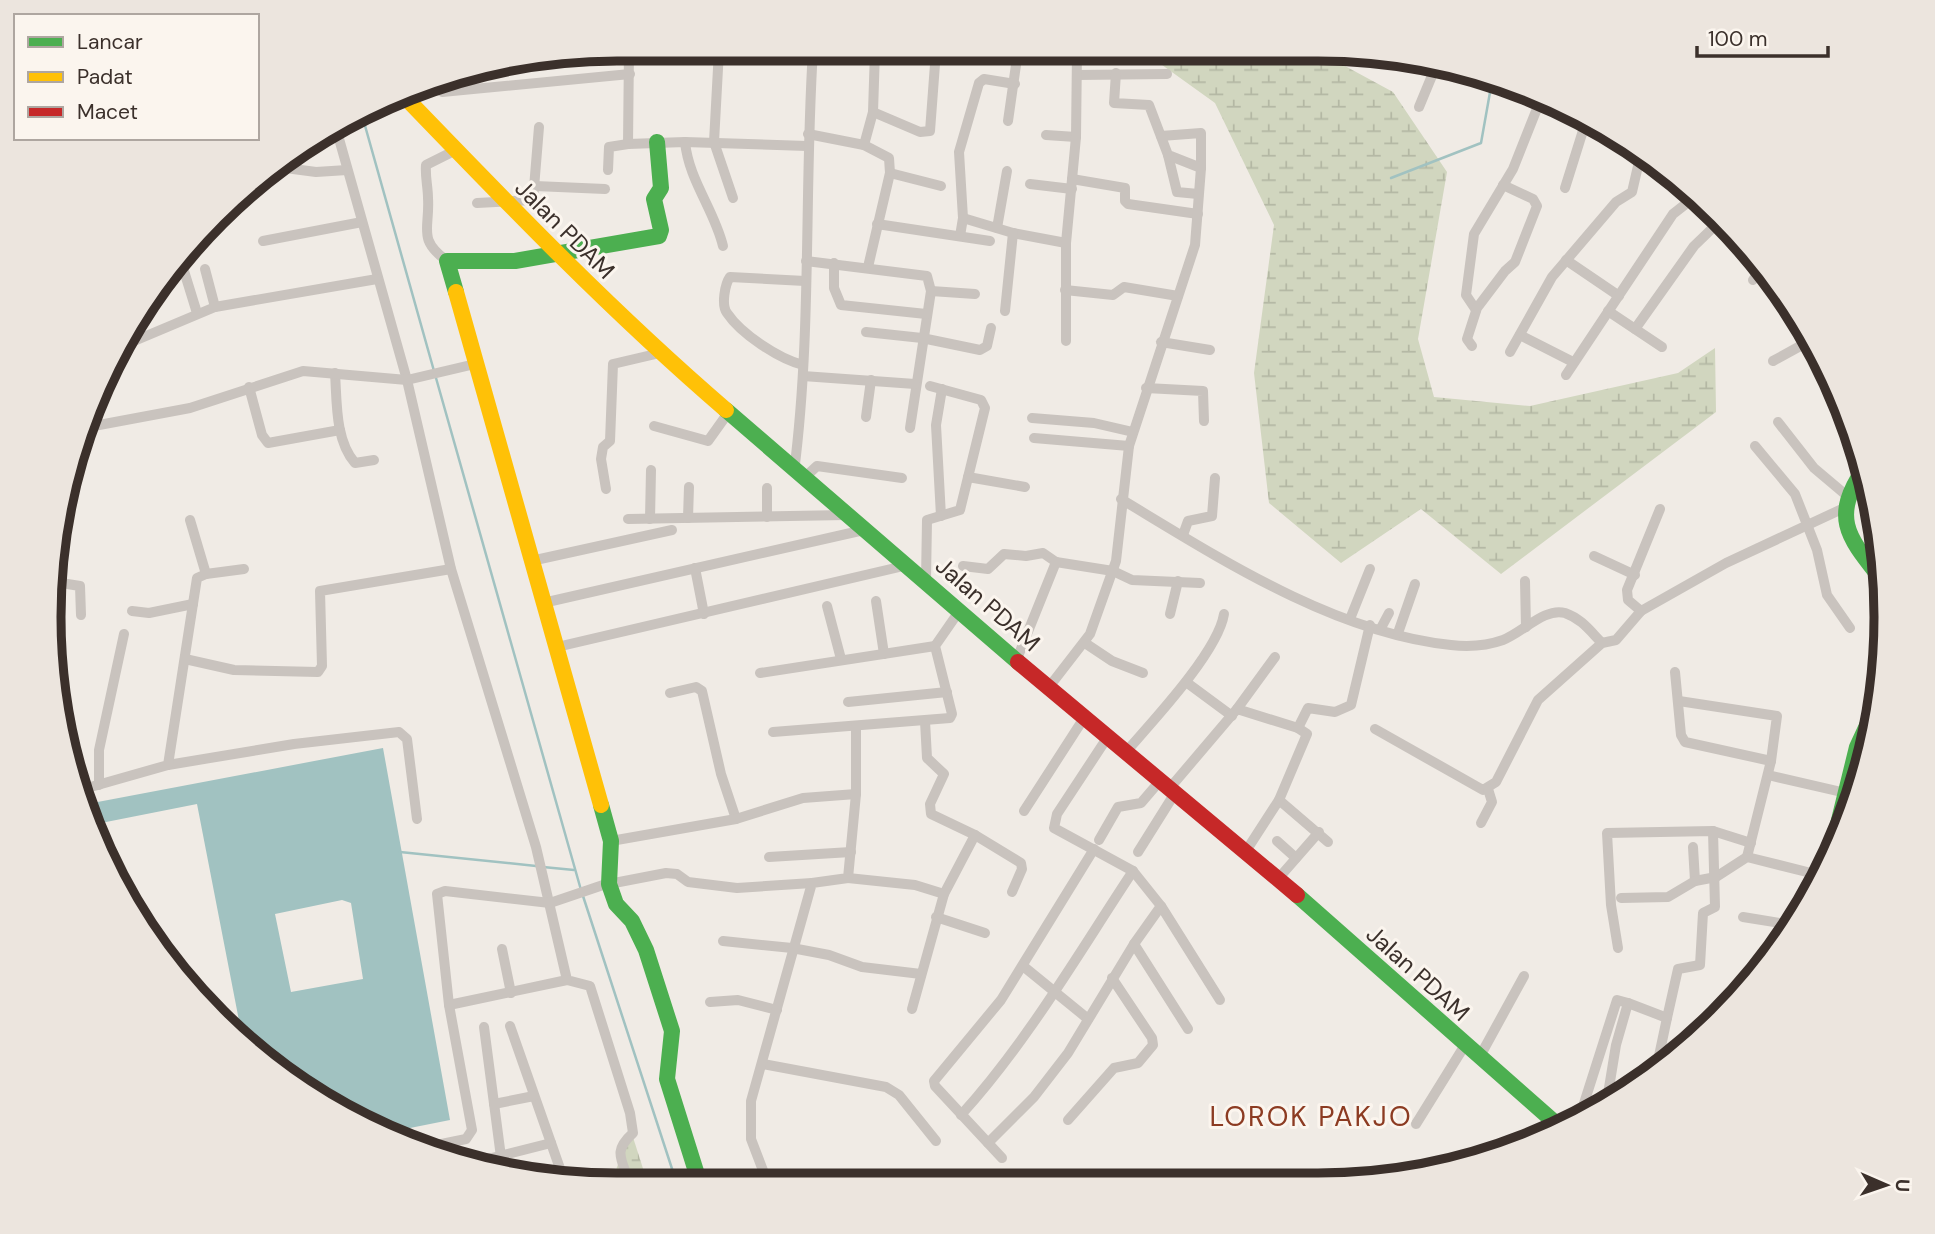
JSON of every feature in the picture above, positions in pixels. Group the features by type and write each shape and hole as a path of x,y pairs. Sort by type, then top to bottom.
{"street":[{"path":"628,144 630,61"},
{"path":"718,61 714,142 733,198"},
{"path":"812,61 807,140 806,261 798,475 817,467 902,478"},
{"path":"863,145 873,112 875,61"},
{"path":"873,112 920,132 930,131 935,61"},
{"path":"1008,121 1017,61"},
{"path":"1066,341 1066,243 1076,137 1077,61"},
{"path":"1116,73 1114,103 1149,105 1168,155 1176,190 1198,194"},
{"path":"442,92 631,74"},
{"path":"1077,75 1167,74"},
{"path":"1419,107 1433,74"},
{"path":"960,236 963,218 959,152 979,81 984,79 1015,84"},
{"name":"Jalan PDAM","path":"410,102 555,253 660,353 798,475 926,580 1107,738 1247,851 1552,1120"},
{"path":"1476,310 1466,295 1474,234 1524,145 1538,107"},
{"path":"477,203 532,201 539,127"},
{"path":"1565,188 1583,129"},
{"path":"1049,687 1085,643 1113,571 1129,446 1195,245 1201,133 1161,136"},
{"path":"1046,135 1076,137"},
{"path":"338,136 407,380 451,569 546,884 554,901 567,980"},
{"path":"608,170 609,147 628,144 807,140 863,145 889,158 890,173 868,267"},
{"path":"456,150 426,165 429,201 426,238 436,253 447,261 515,261 661,235 654,199 661,188 657,142"},
{"path":"685,142 692,177 713,213 723,246"},
{"path":"1168,155 1201,168"},
{"path":"1510,352 1552,277 1590,236 1616,202 1632,192 1639,163"},
{"path":"289,168 316,172 347,170"},
{"path":"997,228 1007,171"},
{"path":"890,173 941,186"},
{"path":"1030,184 1125,188 1125,201 1128,204 1198,214"},
{"path":"1472,346 1467,339 1476,310 1504,271 1515,262 1537,206 1533,199 1503,185"},
{"path":"534,186 605,189"},
{"path":"1566,375 1674,214 1688,203"},
{"path":"963,218 1013,233 1066,243"},
{"path":"263,242 362,222"},
{"path":"877,224 990,241"},
{"path":"1635,329 1694,246 1714,227"},
{"path":"1005,312 1013,233"},
{"path":"1566,260 1619,296"},
{"path":"447,261 611,841 607,884 614,899 632,921 646,950 669,1019 673,1041 667,1079 696,1173"},
{"path":"806,261 923,274 929,280 931,290 909,428"},
{"path":"834,262 834,288 841,305 926,314"},
{"path":"184,270 197,313"},
{"path":"205,270 215,307"},
{"path":"1753,279 1756,275"},
{"path":"805,281 730,276 724,305 728,315 772,354 803,370 915,384"},
{"path":"135,340 215,307 377,279"},
{"path":"1065,290 1113,295 1124,287 1178,296"},
{"path":"931,290 975,295"},
{"path":"1608,311 1662,347"},
{"path":"866,332 922,338 983,349 987,346 991,328"},
{"path":"1520,335 1573,362"},
{"path":"1161,342 1210,350"},
{"path":"1773,361 1802,345"},
{"path":"606,489 602,455 603,447 610,441 613,364 660,353"},
{"path":"96,426 190,408 303,371 407,380 475,364"},
{"path":"335,373 340,430 353,462 357,464 374,460"},
{"path":"866,417 871,380"},
{"path":"249,387 262,435 268,443 340,430"},
{"path":"926,580 927,521 960,510 985,403 936,387 941,516"},
{"path":"1146,388 1203,391 1204,421"},
{"path":"654,426 708,440 728,413"},
{"path":"1032,418 1094,422 1133,432"},
{"path":"1778,422 1844,502 1853,540 1871,565"},
{"path":"1034,438 1129,446"},
{"path":"1755,446 1795,494 1807,523 1828,595 1850,628"},
{"path":"650,519 651,470"},
{"path":"968,477 1025,487"},
{"path":"1183,535 1188,521 1212,516 1215,478"},
{"path":"1375,729 1448,773 1483,790 1488,789 1496,782 1538,700 1602,643 1616,640 1640,611 1678,588 1844,502 1857,481"},
{"path":"688,518 689,487"},
{"path":"767,488 767,517"},
{"path":"1121,499 1278,590 1375,627 1448,645 1484,645 1505,639 1548,615 1561,612 1581,621 1602,643"},
{"path":"1640,611 1627,597 1660,509"},
{"path":"628,519 846,515"},
{"path":"190,520 206,575"},
{"path":"531,561 672,530"},
{"path":"543,603 864,530"},
{"path":"963,566 988,569 1004,554 1026,556 1043,553 1056,562 1113,571 1132,580 1200,583"},
{"path":"1594,556 1635,575"},
{"path":"1017,659 1056,562"},
{"path":"557,647 908,565"},
{"path":"695,568 704,614"},
{"path":"168,765 197,578 244,569"},
{"path":"185,659 234,670 318,672 323,666 318,598 320,591 451,569"},
{"path":"1350,619 1370,569"},
{"path":"1525,581 1526,627"},
{"path":"1171,614 1178,582"},
{"path":"62,583 80,586 81,615"},
{"path":"1398,633 1415,584"},
{"path":"876,601 884,654"},
{"path":"132,611 149,613 193,604"},
{"path":"827,606 841,659"},
{"path":"760,673 935,646 960,610"},
{"path":"1298,728 1308,708 1335,712 1351,705 1375,627 1389,613"},
{"path":"1125,753 1186,682 1218,632 1224,614"},
{"path":"99,785 99,750 124,634"},
{"path":"1085,643 1112,661 1143,673"},
{"path":"773,732 951,717 935,646"},
{"path":"1138,852 1168,788 1235,713 1275,657"},
{"path":"1675,671 1681,735 1685,742 1771,761"},
{"path":"1186,682 1235,713 1298,728 1307,734 1279,800 1247,851"},
{"path":"670,693 696,688 702,691 721,774 736,819"},
{"path":"848,702 947,692"},
{"path":"1621,898 1668,897 1695,881 1716,877 1747,857 1771,761 1777,716 1679,701"},
{"path":"1024,811 1084,718"},
{"path":"925,721 927,758 944,774 930,804 931,814 975,835 1021,863 1022,869 1012,892"},
{"path":"848,878 856,794 856,726"},
{"path":"88,788 168,765 294,744 399,732 407,739 417,819"},
{"path":"1107,738 1054,828 1096,845 1133,871 1161,906 1220,1000"},
{"path":"1849,779 1859,742"},
{"path":"1768,775 1845,793"},
{"path":"1002,1158 935,1086 934,1081 1000,1000 1023,966 1118,807 1141,803 1168,788"},
{"path":"1481,823 1492,802 1488,789"},
{"path":"611,841 736,819 803,797 856,794"},
{"path":"1279,800 1328,842"},
{"path":"1618,948 1611,905 1607,833 1713,831 1751,843"},
{"path":"1659,1055 1678,969 1700,965 1703,913 1715,907 1713,831"},
{"path":"1277,880 1319,832"},
{"path":"912,1009 944,894 975,835"},
{"path":"1277,841 1296,858"},
{"path":"1693,847 1695,881"},
{"path":"769,858 851,852"},
{"path":"1747,857 1811,873"},
{"path":"961,1115 994,1079 1133,871"},
{"path":"445,1145 466,1139 472,1130 449,1005 437,899 440,891 554,901 607,884 666,873 677,874 688,882 737,888 848,878 915,885 944,894"},
{"path":"763,1173 755,1158 749,1115 751,1101 812,883"},
{"path":"988,1143 1034,1097 1068,1053 1112,978 1161,906"},
{"path":"936,917 985,933"},
{"path":"1743,917 1782,923"},
{"path":"723,941 792,948 862,967 921,974"},
{"path":"1134,944 1188,1029"},
{"path":"502,949 511,993"},
{"path":"1023,966 1088,1019"},
{"path":"1479,1058 1524,976"},
{"path":"1068,1120 1114,1068 1138,1063 1153,1045 1152,1038 1112,978"},
{"path":"449,1005 567,980 590,986 630,1114 633,1133 620,1144 619,1150 626,1173"},
{"path":"710,1002 737,1000 777,1010"},
{"path":"1584,1105 1617,1000 1667,1018"},
{"path":"1609,1090 1616,1045 1628,1003"},
{"path":"510,1026 560,1170"},
{"path":"484,1027 501,1157"},
{"path":"1416,1124 1465,1045"},
{"path":"763,1064 886,1087 899,1095 936,1141"},
{"path":"494,1104 534,1096"},
{"path":"493,1158 551,1143"}],"green space":[{"path":"1157,61 1337,62 1393,92 1447,172 1418,339 1434,397 1530,406 1678,373 1715,348 1716,412 1501,574 1421,509 1341,563 1269,503 1254,373 1274,225 1215,103"},
{"path":"631,1131 644,1173 615,1173"}],"water":[{"path":"383,748 450,1120 403,1129 339,1098 308,1079 240,1025 197,804 101,823 94,803","holes":["342,900 351,903 363,979 291,992 275,914"]}],"waterway":[{"path":"1391,178 1481,143 1491,89"},
{"path":"364,123 434,371"},
{"path":"436,378 581,890"},
{"path":"400,852 536,866"},
{"path":"543,867 574,870"},
{"path":"583,896 673,1173"}],"traffic: fast":[{"path":"456,292 447,261 515,261 659,236 661,230 654,199 661,188 657,142"},
{"path":"726,410 1018,662"},
{"path":"1857,481 1848,502 1848,528 1860,552 1871,567"},
{"path":"1848,782 1859,742"},
{"path":"601,805 611,841 609,884 616,904 632,921 646,950 672,1031 667,1079 696,1173"},
{"path":"1297,895 1552,1120"}],"traffic: slow":[{"path":"410,102 601,296 726,410"},
{"path":"456,292 601,805"}],"traffic: jam":[{"path":"1018,662 1297,895"}],"district":[{"name":"LOROK PAKJO","path":"1311,1116"}]}
